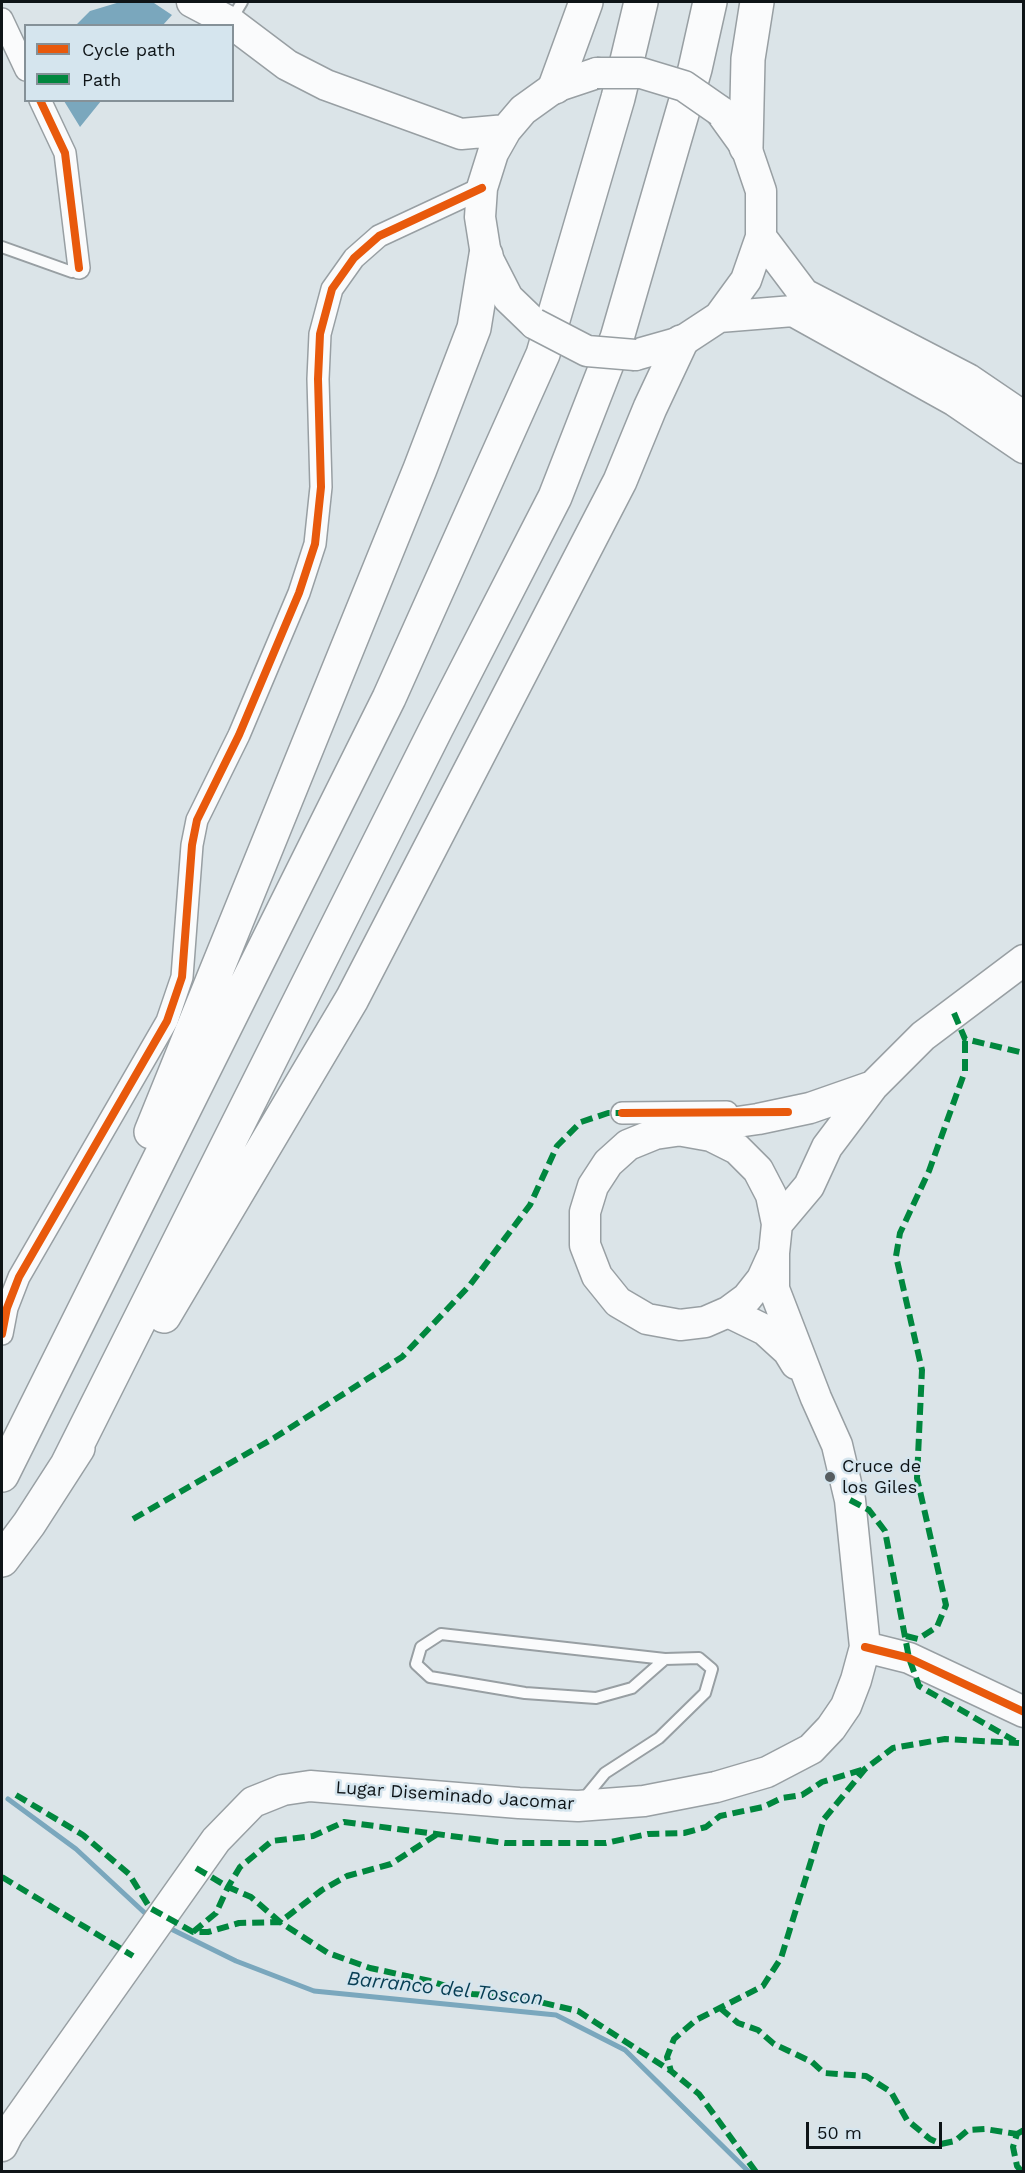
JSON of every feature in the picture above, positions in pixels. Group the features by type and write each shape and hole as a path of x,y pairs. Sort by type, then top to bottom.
{"highway":[{"path":"555,87 585,2"},
{"path":"2,1475 389,698 543,354 618,98 641,2"},
{"path":"67,1465 437,726 555,497 617,338 695,69 710,2"},
{"path":"746,147 748,59 757,2"},
{"path":"56,1367 424,458 474,328 486,255"},
{"path":"2,1560 29,1524 155,1330 352,999 620,481 650,408 681,342"}],"main road":[{"path":"192,2 236,12 287,65 326,85 461,134 506,130"},
{"path":"597,73 642,73 684,86 720,111 746,147 761,191 761,237 746,280 719,317 681,342 635,355 587,351 535,324 508,298 486,255 483,191 493,153 506,130 523,110 555,87 597,73"},
{"path":"461,134 483,191"},
{"path":"761,237 804,294 968,379 1023,417"},
{"path":"719,317 794,311 955,401 1023,448"},
{"path":"873,1086 810,1108 758,1119 669,1132 628,1145 608,1163 593,1186 585,1212 585,1245 597,1276 618,1302 647,1319 680,1325 705,1322 728,1312 747,1298 762,1280 775,1239 809,1186 827,1147 873,1086 923,1036 1023,960"},
{"path":"669,1132 711,1136 737,1149 758,1170 771,1195 775,1239 774,1289 816,1398"},
{"path":"728,1312 765,1330 788,1351 816,1398"},
{"name":"Lugar Diseminado Jacomar","path":"2,2146 60,2059 216,1840 253,1802 283,1790 310,1786 578,1806 644,1802 716,1787 767,1772 811,1749 831,1728 846,1706 865,1647 850,1500 837,1444 816,1398"},
{"path":"865,1647 909,1658 1023,1712"}],"street":[{"path":"2,19 24,66"},
{"path":"41,102 65,153 79,268"},
{"path":"2,1334 7,1308 19,1277 167,1021 183,977 192,845 197,820 239,735 299,592 315,544 321,488 318,379 320,334 332,289 354,258 379,236 441,207 483,191"},
{"path":"441,207 483,191"},
{"path":"669,1132 622,1113 788,1112"}],"lane":[{"path":"2,247 72,272 79,268"},
{"path":"578,1806 605,1773 659,1738 705,1693 712,1669 699,1658 665,1659 441,1634 421,1647 416,1664 430,1677 525,1693 596,1698 632,1688 665,1659"}],"water":[{"path":"120,2 154,3 172,15 164,24 77,24 90,11"},
{"path":"65,102 100,102 80,127"}],"waterway":[{"name":"Barranco del Toscon","path":"8,1799 76,1849 147,1915"},
{"name":"Barranco del Toscon","path":"167,1927 236,1961 314,1991 556,2015 625,2050 749,2172"}],"marked path":[{"path":"954,1013 965,1039 1024,1053"},
{"path":"906,1636 918,1639 937,1627 946,1605 917,1478 922,1370 896,1256 900,1233 929,1171 965,1071 965,1039"},
{"path":"133,1519 274,1438 402,1357 470,1285 530,1205 557,1146 581,1122 608,1113 622,1113"},
{"path":"850,1500 869,1510 885,1531 909,1658 919,1686 1015,1741"},
{"path":"756,2172 699,2094 671,2071 667,2057 674,2039 696,2020 763,1986 781,1958 824,1819 865,1769 893,1748 945,1739 1019,1743"},
{"path":"193,1932 216,1913 240,1867 272,1841 313,1836 344,1822 505,1843 606,1843 648,1834 684,1833 706,1827 720,1816 763,1807 782,1798 802,1795 822,1782 865,1769"},
{"path":"16,1795 83,1835 129,1874 150,1908 193,1932 208,1932 239,1923 280,1922 328,1953 370,1968 430,1981 472,1994 523,1998 578,2011 671,2071"},
{"path":"196,1868 228,1887 251,1897 280,1922 322,1890 347,1876 391,1864 436,1835"},
{"path":"2,1877 133,1956"},
{"path":"720,2008 738,2023 758,2030 774,2044 812,2062 824,2073 866,2076 891,2092 907,2120 930,2139 941,2144 955,2141 968,2130 985,2129 1017,2134"},
{"path":"1022,2172 1017,2166 1013,2147 1017,2134 1024,2130"}],"cycle path":[{"path":"41,102 65,153 79,268"},
{"path":"2,1334 7,1308 19,1277 167,1021 182,977 192,845 197,820 239,735 299,593 315,544 321,487 318,379 320,334 332,289 354,258 379,236 482,188"},
{"path":"622,1113 788,1112"},
{"path":"865,1647 909,1658 1024,1712"}],"place":[{"name":"Cruce de los Giles","path":"830,1477"}]}
